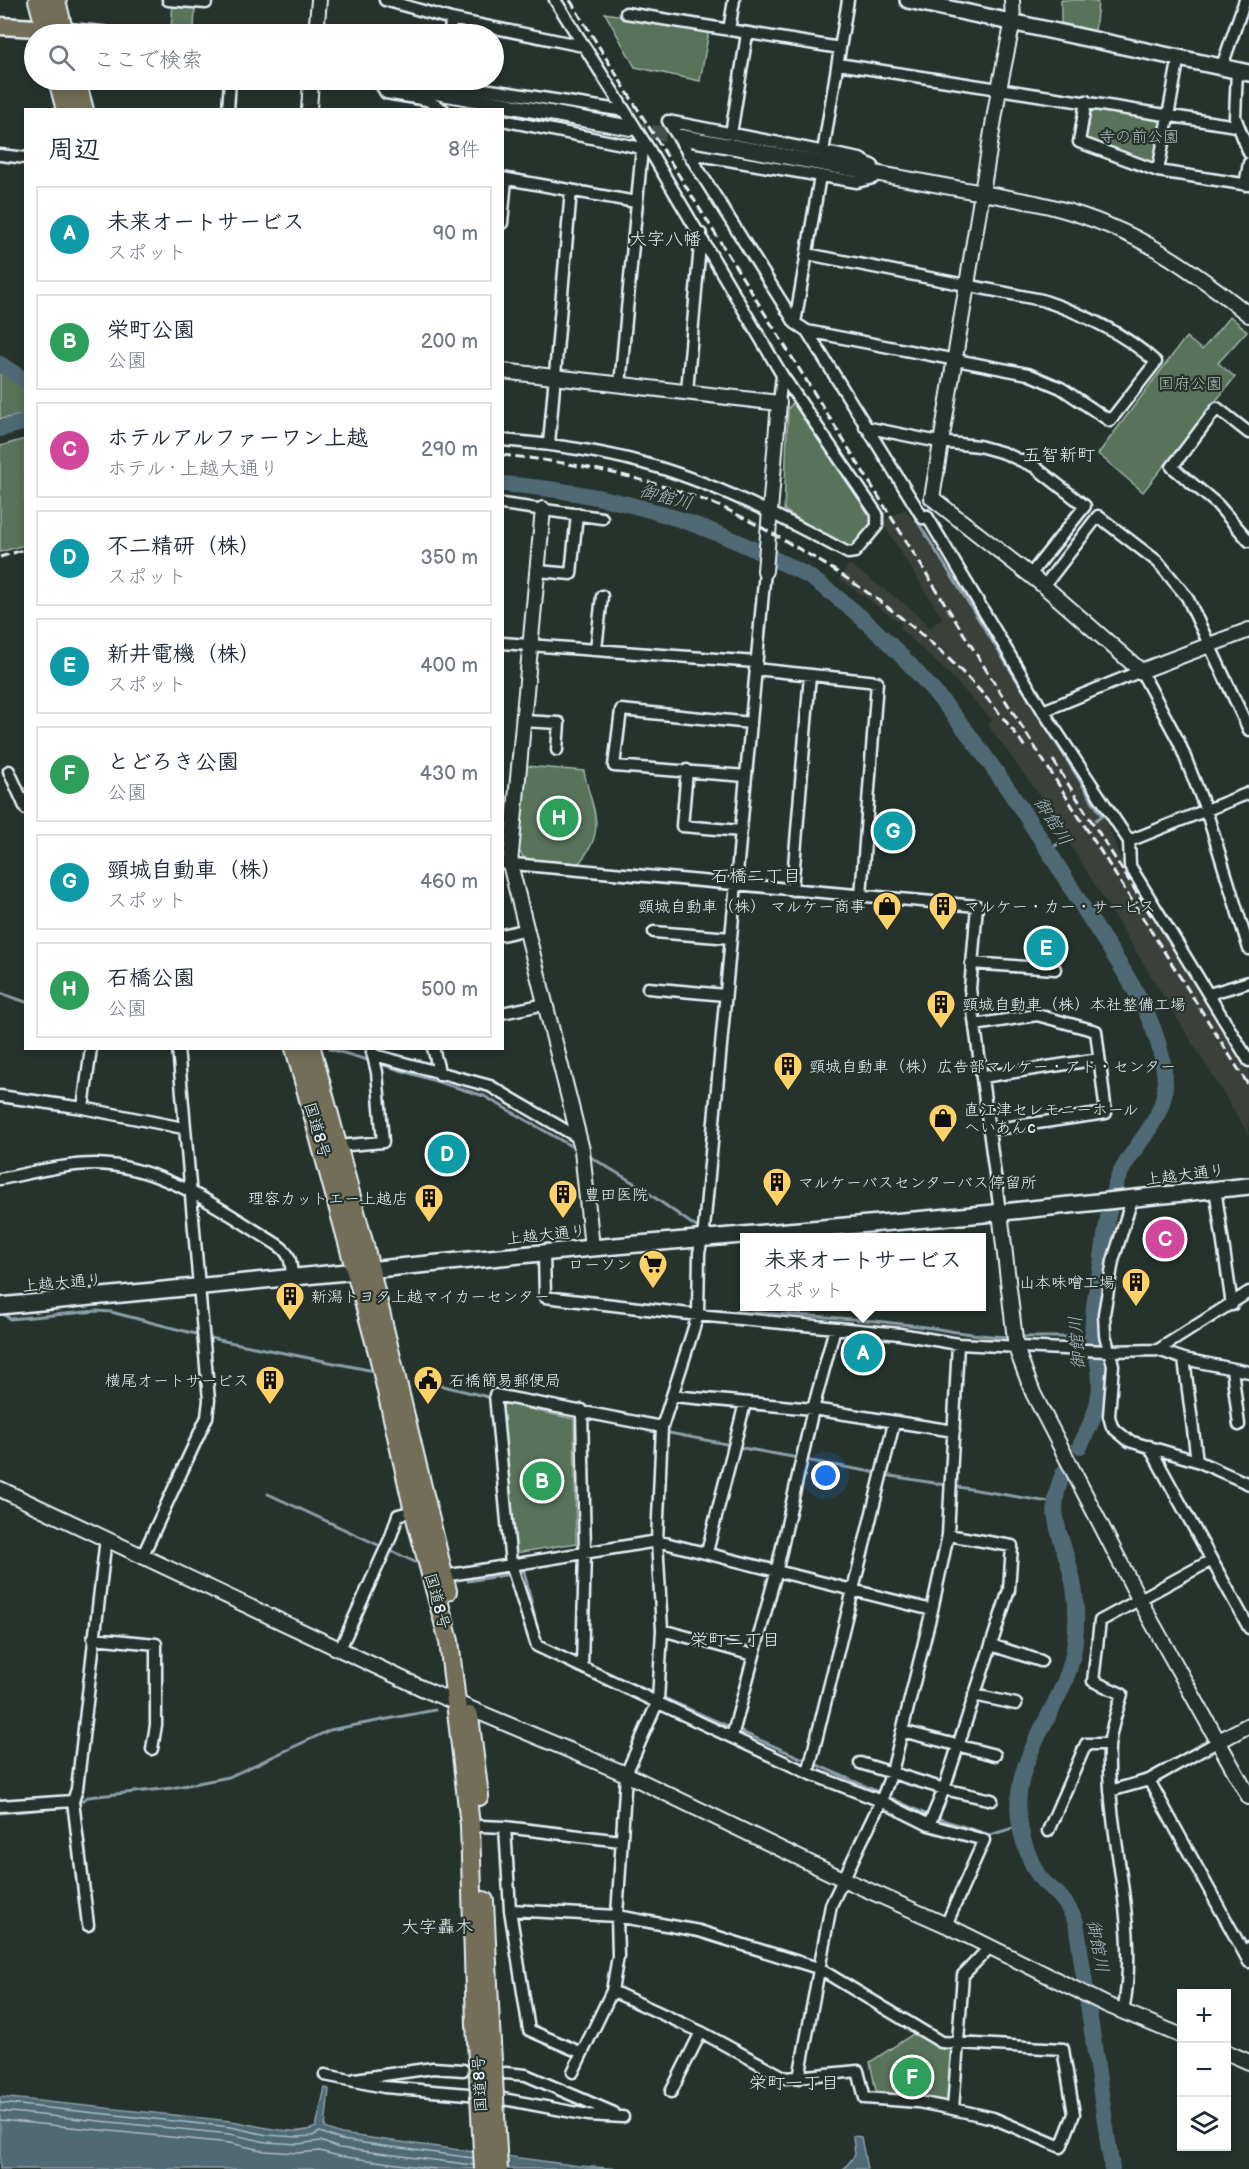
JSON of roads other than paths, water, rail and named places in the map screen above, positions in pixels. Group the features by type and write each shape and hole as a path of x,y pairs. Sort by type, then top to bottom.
{"highway":[{"path":"38,0 51,24"},
{"path":"55,24 56,0"},
{"path":"61,90 65,108"},
{"path":"79,90 83,108"},
{"name":"国道8号","path":"296,1050 362,1270 444,1576 465,1678 462,1705 487,2096 498,2169"},
{"name":"国道8号","path":"312,1050 337,1146 379,1356 414,1511 449,1641 462,1705 475,1753 481,1826 483,2025"},
{"name":"国道8号","path":"484,2169 487,2096"}],"main road":[{"path":"908,0 1236,70"},
{"path":"0,26 24,29"},
{"name":"上越大通り","path":"776,1233 1249,1186"},
{"name":"上越大通り","path":"0,1306 292,1276 740,1236"}],"street":[{"path":"168,0 206,3 206,0"},
{"path":"317,24 319,0"},
{"path":"385,0 475,24"},
{"path":"504,440 549,444 645,463 709,486 848,553 858,551 879,522 875,509 782,375 701,234 646,150 625,111 555,0"},
{"path":"729,30 734,0"},
{"path":"823,152 848,0"},
{"path":"917,509 932,498 939,442 956,358 999,89 1013,21 1012,0"},
{"path":"1245,0 1236,70 1236,126 1249,153"},
{"path":"627,13 840,48"},
{"path":"451,19 451,24"},
{"path":"504,30 583,46"},
{"path":"731,134 747,34"},
{"path":"1158,171 1179,57"},
{"path":"838,64 1236,126"},
{"path":"228,108 229,90"},
{"path":"309,108 310,90"},
{"path":"383,90 386,93 427,100 441,108"},
{"path":"429,90 632,128"},
{"path":"501,90 625,111"},
{"path":"1086,101 1079,142 1158,171 1247,185 1249,163"},
{"path":"504,120 646,150"},
{"path":"807,255 1011,292 1069,309 1114,330 1156,362 1110,421 1043,379 1007,368 807,331 795,323 668,121 866,161 873,166 875,174"},
{"path":"681,137 1054,207 1117,228 1190,269 1248,313"},
{"path":"620,385 636,202 646,150"},
{"path":"687,153 863,182 875,174"},
{"path":"0,155 24,158"},
{"path":"795,323 820,176"},
{"path":"504,179 636,202"},
{"path":"549,444 571,190"},
{"path":"687,391 701,234"},
{"path":"807,331 917,509 923,518 927,516 1043,711 1129,841 1130,866 1249,1061"},
{"path":"504,371 555,379 687,391 779,403"},
{"path":"573,2072 612,1991 618,1956 617,1916 626,1774 658,1701 662,1630 657,1541 662,1427 698,1315 699,1253 731,938 782,375"},
{"path":"1249,433 1217,408 1172,466 1217,504 1249,541"},
{"path":"866,427 939,442 979,446 1017,459 1035,467 1085,506 1030,575"},
{"path":"932,498 1044,586 1141,671 1179,742 1206,810 1249,949"},
{"path":"504,504 602,518"},
{"path":"543,509 524,721 506,863 528,929 579,1138 592,1248"},
{"path":"538,571 571,574 577,514"},
{"path":"1044,586 1098,516 1158,562 1187,597 1249,730"},
{"path":"596,650 602,596"},
{"path":"1043,711 1249,630"},
{"path":"504,643 756,666 810,675 877,682 861,896"},
{"path":"792,890 810,675"},
{"path":"746,776 614,766 621,710 750,723"},
{"path":"524,721 559,723 557,750"},
{"path":"687,770 682,826 741,831"},
{"path":"9,771 24,804"},
{"path":"1129,841 1249,793"},
{"path":"506,863 977,906 970,989 1016,1348 1045,1419 1139,1599 1249,1797"},
{"path":"504,935 528,929"},
{"path":"654,932 731,938"},
{"path":"971,963 1055,969"},
{"path":"1209,994 1249,982"},
{"path":"648,988 725,995"},
{"path":"504,1013 546,1004"},
{"path":"975,1025 1036,1016 1096,1031 1106,1113 989,1130"},
{"path":"83,1108 91,1050"},
{"path":"142,1557 207,1417 209,1400 192,1192 183,1128 178,1050"},
{"path":"434,1050 440,1075"},
{"path":"337,1146 383,1142 374,1059 490,1086 579,1138"},
{"path":"982,1077 1099,1059"},
{"path":"0,1096 83,1108 183,1128"},
{"path":"0,1179 61,1167 96,1164 124,1167 192,1192 287,1251 291,1259 292,1276"},
{"path":"1215,1188 1232,1305"},
{"path":"1128,1199 1113,1262 1104,1314 1105,1335 1113,1365 1109,1416 1112,1427 1129,1441 1197,1461 1249,1484"},
{"path":"544,1253 545,1297 698,1315 911,1335 958,1344 1077,1351 1158,1350 1184,1359 1249,1372"},
{"path":"1158,1350 1232,1305 1249,1292"},
{"path":"732,1737 777,1569 813,1409 836,1328"},
{"path":"799,2078 831,1905 881,1802 892,1772 932,1610 948,1535 958,1344"},
{"path":"1184,1359 1197,1461"},
{"path":"1232,1369 1239,1425"},
{"path":"662,1427 495,1395 511,1563 537,1646 808,1773 881,1802 929,1825 984,1840 946,1925"},
{"path":"673,1396 813,1409 954,1431"},
{"path":"707,1552 745,1403"},
{"path":"582,1410 585,1551 582,1667"},
{"path":"808,1773 894,1423"},
{"path":"1149,1446 1210,1561 1249,1628"},
{"path":"0,1489 462,1705 626,1774 843,1879 946,1925 1060,1983 1177,2034"},
{"path":"340,1649 390,1539 398,1515 414,1511"},
{"path":"929,1825 959,1745 1009,1590 1012,1546 948,1535"},
{"path":"88,1925 73,1801 106,1538"},
{"path":"444,1576 511,1563 657,1541 777,1569 932,1610"},
{"path":"1124,2012 1130,1960 1110,1791 1109,1744 1122,1694 1093,1681 1100,1621 1210,1561"},
{"path":"662,1630 753,1655"},
{"path":"93,1638 156,1644 156,1725 153,1749"},
{"path":"991,1645 1041,1661"},
{"path":"974,1695 1016,1704"},
{"path":"1110,1791 1149,1780 1249,1725"},
{"path":"902,1731 995,1755"},
{"path":"1048,1831 1086,1744 1109,1744"},
{"path":"860,1762 944,1789 992,1800"},
{"path":"1149,1780 1246,1950 1249,1962"},
{"path":"0,1806 73,1801"},
{"path":"481,1826 621,1841"},
{"path":"505,1827 510,1910 529,2030 582,2053"},
{"path":"510,1910 617,1916 699,1930 818,1968 941,2042 1063,2049 1074,2114 1061,2146 993,2118 918,2102 864,2098 858,2071 786,2078 701,2032 612,1991"},
{"path":"953,2109 963,1975 989,1948"},
{"path":"671,2092 701,2032"},
{"path":"1231,2054 1249,2062"},
{"path":"463,2070 433,2068 353,2079 325,2075 384,2087 487,2096 588,2115 623,2117 526,2075 505,2073"}],"water":[{"path":"325,2088 329,2089 325,2128 341,2134 579,2166 623,2169 0,2169 0,2097 231,2121 298,2131 316,2127"},
{"path":"853,2136 861,2137 867,2169 844,2169 855,2155"}],"waterway":[{"path":"990,186 1009,71"},
{"path":"0,364 24,380"},
{"name":"御館川","path":"0,429 24,423"},
{"name":"御館川","path":"504,484 537,487 607,499 675,518 740,543 814,580 856,613 895,649 966,730 1028,819 1123,970 1156,1036 1162,1059 1164,1096 1154,1121 1118,1178 1112,1199 1093,1314 1093,1337 1100,1390 1093,1418 1080,1446"},
{"path":"922,512 935,506"},
{"path":"917,515 914,516 1102,816 1096,820"},
{"path":"1049,850 1067,838"},
{"path":"0,993 24,1001"},
{"path":"333,1050 371,1061"},
{"path":"377,1063 484,1096 576,1149"},
{"path":"587,1155 634,1183 702,1231"},
{"path":"703,1300 704,1310 859,1319 1010,1337"},
{"path":"1,1312 10,1319 97,1311 111,1312 219,1340 374,1371"},
{"path":"1020,1337 1093,1337"},
{"path":"415,1379 492,1398"},
{"path":"664,1432 731,1445"},
{"path":"737,1447 798,1458"},
{"path":"805,1460 878,1473"},
{"name":"御館川","path":"1064,1472 1058,1487 1055,1513 1074,1585 1075,1641 1062,1688 1030,1753 1022,1776 1018,1800 1020,1825 1030,1859 1041,1879 1057,1893 1076,1922 1112,2169"},
{"path":"885,1475 1055,1503"},
{"path":"268,1494 415,1562"},
{"path":"517,1573 524,1571 538,1631"},
{"path":"468,1581 511,1574"},
{"path":"585,1663 656,1694"},
{"path":"662,1697 881,1793"},
{"path":"76,1804 88,1797 172,1788 229,1777 330,1730 435,1710"},
{"path":"887,1796 930,1816"},
{"path":"0,1813 70,1807"},
{"path":"936,1818 990,1835 1020,1826"}],"tunnel":[{"path":"631,128 681,137"}],"railway":[{"path":"570,0 990,676 1249,1086"},
{"path":"504,455 580,466 656,484 717,505 762,528 828,566 892,610 922,635 978,689 1027,750"},
{"path":"0,557 24,550"},
{"path":"1053,760 1152,917"}],"place":[{"name":"石橋公園","path":"559,818"},
{"name":"頸城自動車（株）","path":"893,831"},
{"name":"頸城自動車（株） マルケー商事","path":"887,932"},
{"name":"マルケー・カー・サービス","path":"943,932"},
{"name":"新井電機（株）","path":"1046,948"},
{"name":"頸城自動車（株）本社整備工場","path":"941,1030"},
{"name":"頸城自動車（株）広告部マルケー・アド・センター","path":"788,1092"},
{"name":"直江津セレモニーホール へいあんc","path":"943,1144"},
{"name":"不二精研（株）","path":"447,1154"},
{"name":"マルケーバスセンターバス停留所","path":"777,1208"},
{"name":"豊田医院","path":"563,1220"},
{"name":"理容カットエー上越店","path":"429,1224"},
{"name":"ホテルアルファーワン上越","path":"1165,1239"},
{"name":"ローソン","path":"653,1290"},
{"name":"山本味噌工場","path":"1136,1308"},
{"name":"新潟トヨタ上越マイカーセンター","path":"290,1322"},
{"name":"未来オートサービス","path":"863,1353"},
{"name":"横尾オートサービス","path":"270,1406"},
{"name":"石橋簡易郵便局","path":"428,1406"},
{"name":"栄町公園","path":"542,1481"},
{"name":"とどろき公園","path":"912,2077"}],"district":[{"name":"大字八幡","path":"665,239"},
{"name":"五智新町","path":"1059,455"},
{"name":"石橋二丁目","path":"756,876"},
{"name":"栄町二丁目","path":"735,1640"},
{"name":"大字轟木","path":"437,1927"},
{"name":"栄町一丁目","path":"794,2083"}],"park label":[{"name":"寺の前公園","path":"1139,136"},
{"name":"国府公園","path":"1190,383"}]}
